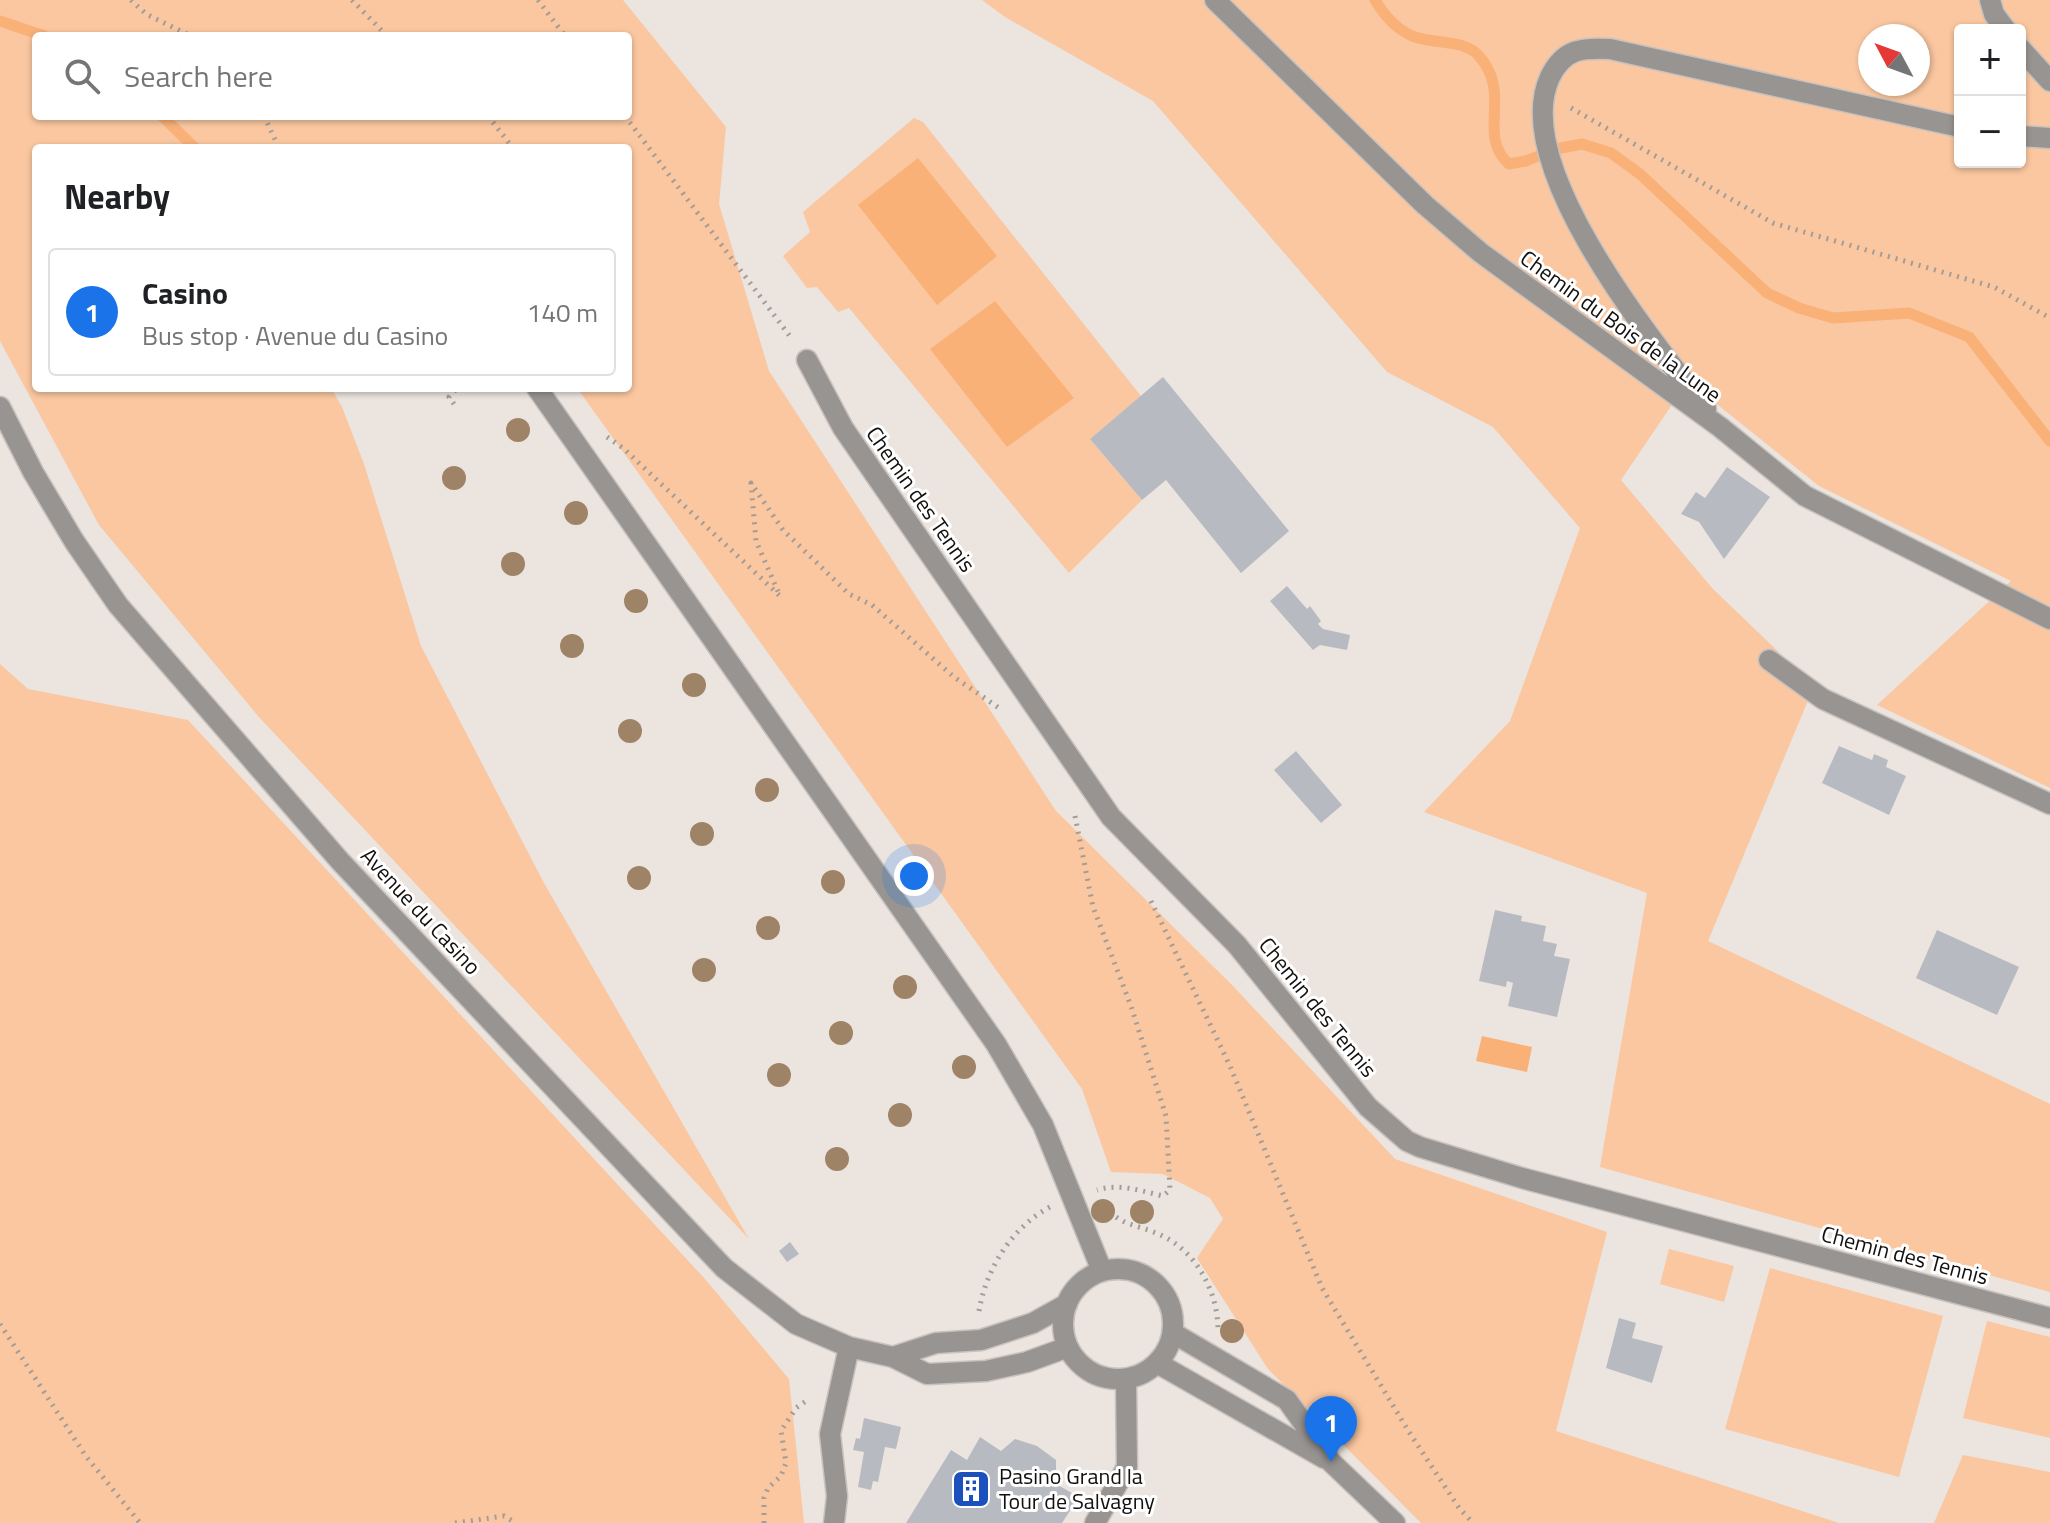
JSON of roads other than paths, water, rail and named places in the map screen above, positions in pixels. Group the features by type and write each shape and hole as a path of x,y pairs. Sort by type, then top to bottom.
{"street":[{"name":"Chemin du Bois de la Lune","path":"1215,0 1425,205 1481,253 1720,427 1805,496 2050,619"},
{"path":"1990,0 1994,14 2002,24"},
{"path":"1720,427 1637,322 1587,240 1555,173 1542,126 1543,92 1556,65 1581,48 1610,49 1954,126"},
{"path":"2026,55 2050,81"},
{"path":"2026,136 2050,138"},
{"name":"Chemin des Tennis","path":"807,360 843,428 1111,817 1237,945 1368,1107 1398,1134 1420,1147 1522,1178 2050,1318"},
{"path":"540,392 996,1044 1043,1125 1102,1271"},
{"name":"Avenue du Casino","path":"0,407 33,472 74,541 118,605 330,849 724,1268 796,1324 849,1347 893,1357 927,1374 971,1372 1027,1362 1068,1347"},
{"path":"1769,660 1823,699 2050,804"},
{"path":"1126,1270 1148,1277 1169,1302 1173,1333 1168,1349 1148,1371 1126,1379 1109,1379 1092,1372 1078,1362 1068,1347 1064,1319 1067,1304 1081,1284 1102,1271 1126,1270"},
{"path":"893,1357 936,1343 981,1340 1033,1323 1067,1304"},
{"path":"1173,1333 1287,1400 1331,1462 1395,1523"},
{"path":"834,1523 837,1496 830,1434 849,1347"},
{"path":"1157,1363 1331,1462"},
{"path":"1095,1523 1127,1467 1126,1379"}],"waterway":[{"path":"1375,0 1403,31 1423,39 1465,47 1479,56 1489,70 1493,85 1495,140 1509,164 1582,144 1611,153 1640,174 1767,293 1799,308 1833,318 1909,313 1969,337 2050,441"},
{"path":"0,21 32,32"},
{"path":"166,120 191,144"}],"place":[{"name":"Casino","path":"1331,1462"},
{"name":"Pasino Grand la Tour de Salvagny","path":"971,1489"}]}
